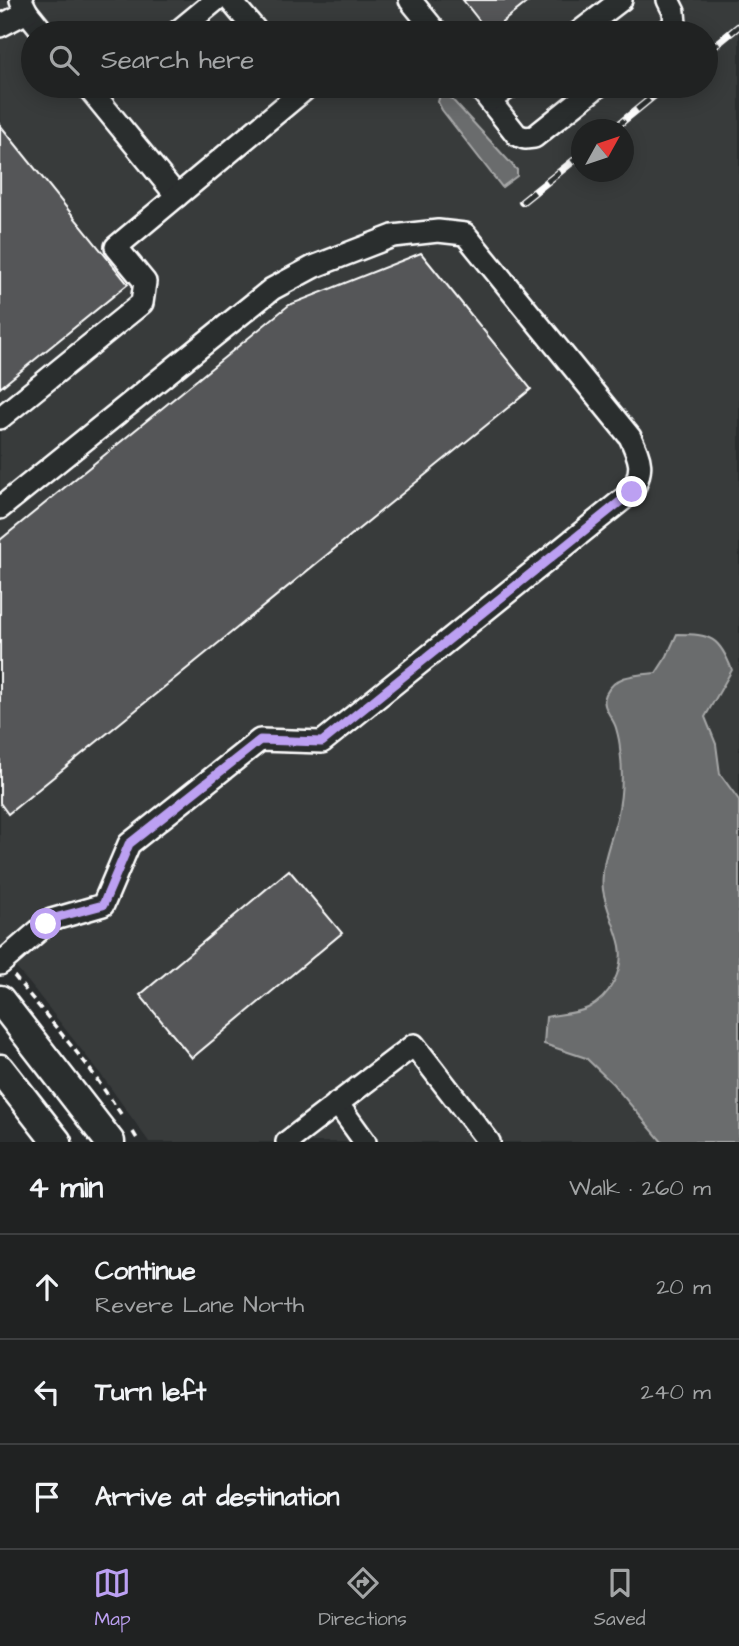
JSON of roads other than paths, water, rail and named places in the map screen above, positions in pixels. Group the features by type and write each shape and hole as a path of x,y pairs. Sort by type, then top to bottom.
{"main road":[{"path":"12,993 122,1131"},
{"path":"0,1069 57,1142"}],"street":[{"path":"191,21 216,0"},
{"path":"230,0 248,21"},
{"path":"410,0 427,21"},
{"path":"594,21 621,0"},
{"path":"668,0 675,21"},
{"path":"0,26 24,6 35,21"},
{"path":"104,98 177,196"},
{"path":"0,418 142,303 145,282 116,247 294,98"},
{"path":"488,98 517,135 525,138 534,137 583,98"},
{"path":"0,508 272,289 313,267 393,236 438,231 465,234 630,437 639,457 641,474 632,492 322,742 260,740 129,844 103,905 51,919 0,964"},
{"path":"287,1142 414,1045 489,1142"},
{"path":"337,1103 365,1142"}],"railway":[{"path":"718,43 739,26"},
{"path":"626,119 651,98"},
{"path":"522,202 571,163"}]}
